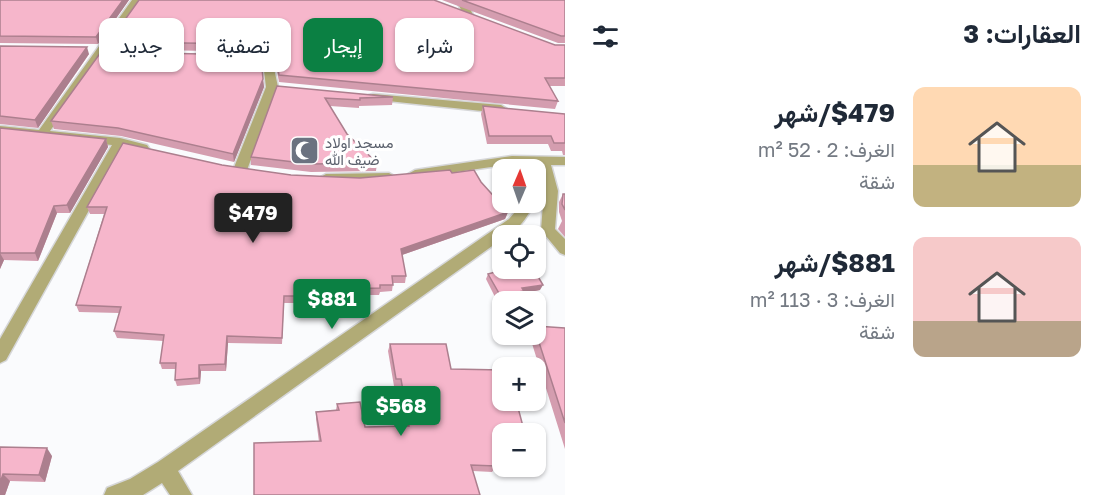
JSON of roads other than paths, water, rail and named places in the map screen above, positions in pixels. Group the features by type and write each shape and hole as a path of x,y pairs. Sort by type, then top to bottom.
{"street":[{"path":"43,132 137,0"},
{"path":"461,0 469,17"},
{"path":"458,13 480,21"},
{"path":"240,170 277,87 272,72"},
{"path":"365,96 518,111"},
{"path":"0,130 43,132 120,142 152,150"},
{"path":"0,355 120,142"},
{"path":"546,160 565,161"},
{"path":"311,178 393,177 492,167"},
{"path":"546,172 551,191 548,230 565,249"},
{"path":"114,495 135,488 165,469 514,224 522,213"},
{"path":"165,469 182,495"}],"place":[{"name":"مسجد اولاد ضيف الله","path":"304,151"}]}
